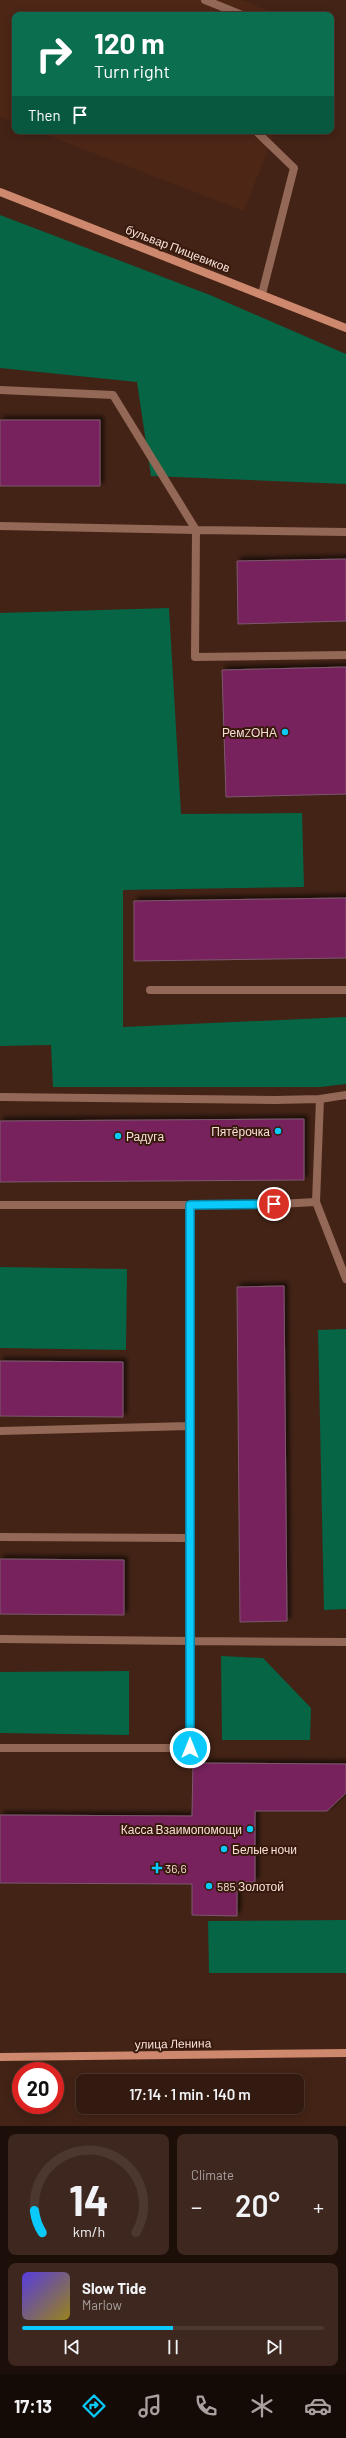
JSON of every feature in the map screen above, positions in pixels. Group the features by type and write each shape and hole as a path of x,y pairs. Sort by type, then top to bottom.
{"main road":[{"name":"бульвар Пищевиков","path":"0,192 346,328"},
{"name":"улица Ленина","path":"0,2057 346,2053"}],"lane":[{"path":"205,0 235,12"},
{"path":"259,134 294,168 262,294"},
{"path":"0,390 113,395 196,530 195,657 346,655"},
{"path":"0,526 346,532"},
{"path":"150,990 346,990"},
{"path":"0,1097 275,1100 320,1099 346,1096"},
{"path":"320,1099 316,1202 346,1280"},
{"path":"0,1204 190,1205 316,1202"},
{"path":"0,1748 190,1748 190,1205"},
{"path":"0,1431 190,1426"},
{"path":"0,1537 189,1538"},
{"path":"0,1639 346,1642"}],"shaded area":[{"path":"0,0 241,0 273,12 12,12 12,122 0,117"},
{"path":"44,134 274,134 244,211"}],"green space":[{"path":"0,215 210,295 346,354 346,484 151,476 137,382 0,368"},
{"path":"169,608 181,814 302,813 304,887 123,890 123,1027 346,1017 346,1084 320,1087 53,1087 51,1045 0,1046 0,613"},
{"path":"0,1267 127,1269 126,1350 0,1348"},
{"path":"346,1329 346,1609 324,1610 318,1330"},
{"path":"221,1656 263,1658 311,1708 310,1740 222,1740"},
{"path":"129,1671 129,1735 0,1733 0,1672"},
{"path":"346,1920 346,1973 209,1973 208,1921"}],"building":[{"path":"0,420 100,420 100,486 0,486"},
{"path":"346,559 346,621 238,624 237,561"},
{"name":"РемZОНА","path":"346,667 346,794 226,797 222,670"},
{"path":"346,898 346,958 134,961 134,901"},
{"path":"304,1119 304,1180 0,1182 0,1121"},
{"path":"284,1286 287,1621 240,1622 237,1287"},
{"path":"0,1361 123,1362 123,1417 0,1416"},
{"path":"0,1559 124,1560 124,1615 0,1614"},
{"path":"193,1763 346,1764 346,1793 327,1811 255,1811 255,1882 237,1882 237,1916 192,1915 192,1884 0,1883 0,1815 192,1816"}],"place":[{"name":"РемZОНА","path":"285,732"},
{"name":"Пятёрочка","path":"278,1131"},
{"name":"Радуга","path":"118,1136"},
{"name":"Касса Взаимопомощи","path":"250,1829"},
{"name":"Белые ночи","path":"224,1849"},
{"name":"36,6","path":"157,1868"},
{"name":"585 Золотой","path":"209,1886"}],"route":[{"path":"190,1748 190,1205 274,1204"}]}
